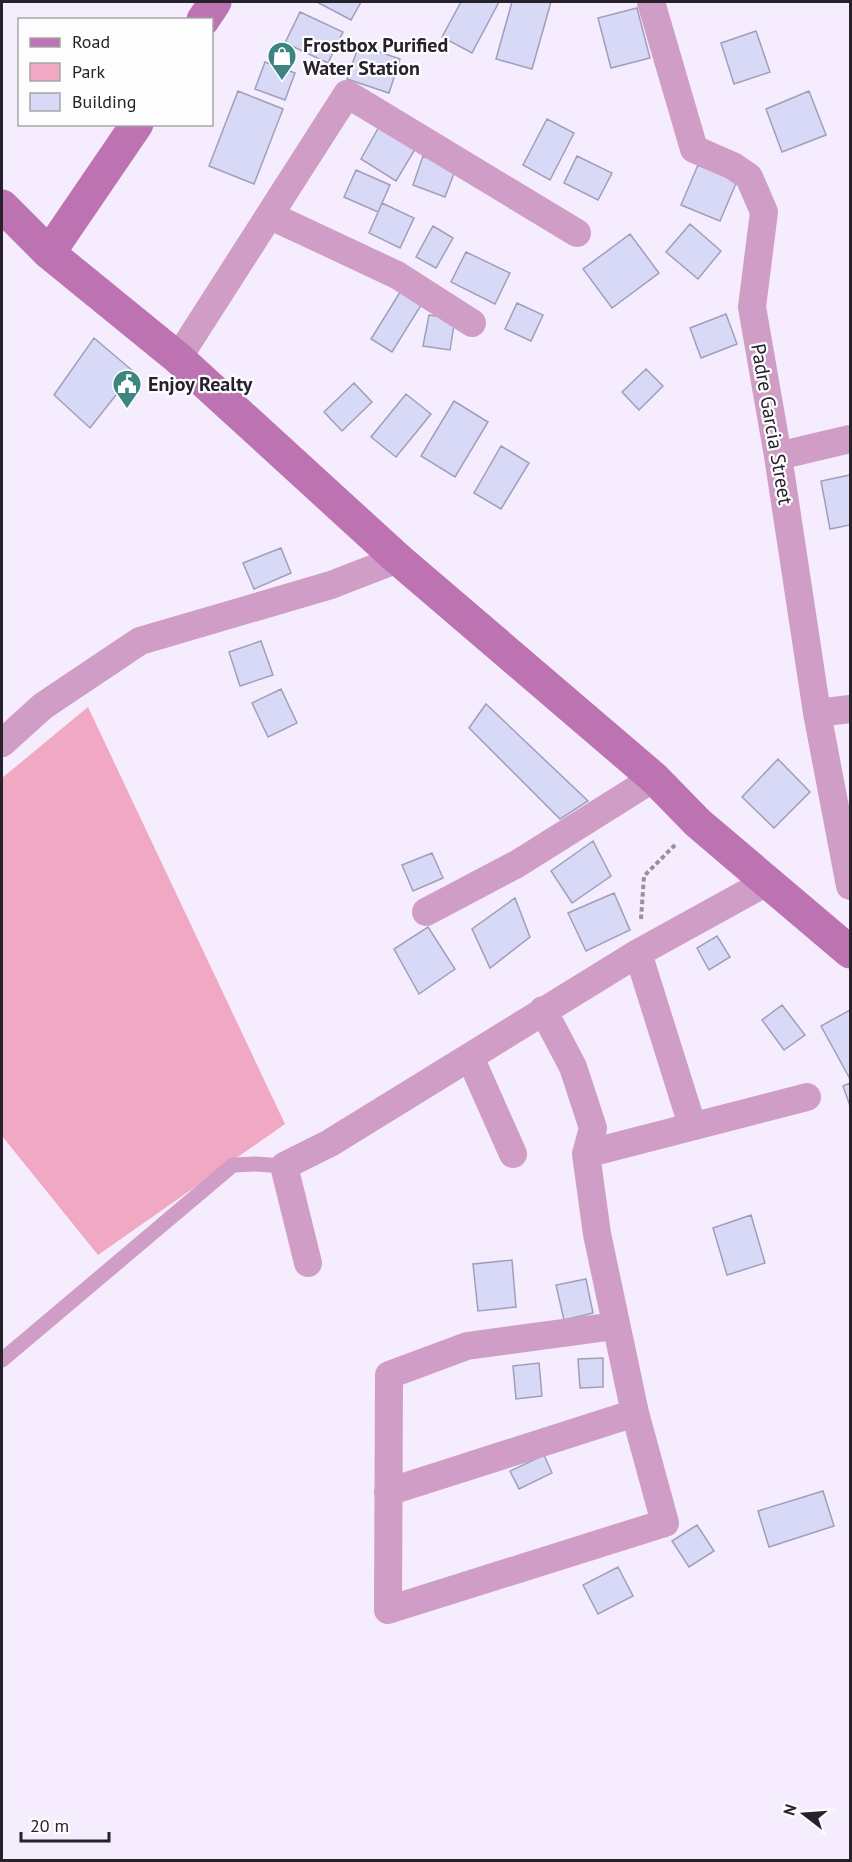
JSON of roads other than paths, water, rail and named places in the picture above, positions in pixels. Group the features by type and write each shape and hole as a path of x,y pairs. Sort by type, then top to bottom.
{"main road":[{"path":"204,18 215,2"},
{"path":"49,253 135,126"},
{"path":"2,206 49,253 178,358 398,559 654,778 698,824 765,883 850,952"}],"street":[{"name":"Padre Garcia Street","path":"651,2 694,149 733,166 749,177 764,212 752,307 778,456 817,713 850,886"},
{"path":"178,358 347,94 577,232"},
{"path":"271,216 397,274 472,323"},
{"path":"778,456 850,439"},
{"path":"2,743 43,705 140,641 331,585 398,559"},
{"path":"817,713 850,709"},
{"path":"426,912 517,864 654,778"},
{"path":"308,1263 284,1166 330,1143 638,953 765,883"},
{"path":"638,953 692,1125"},
{"path":"543,1010 573,1067 592,1128 586,1154 597,1234 635,1413 665,1523 388,1610 389,1375 466,1346 615,1326"},
{"path":"470,1058 513,1154"},
{"path":"586,1154 807,1097"},
{"path":"388,1492 635,1413"}],"lane":[{"path":"2,1360 233,1166 256,1164 284,1166"}],"place":[{"name":"Frostbox Purified Water Station","path":"282,82"},
{"name":"Enjoy Realty","path":"127,410"}]}
